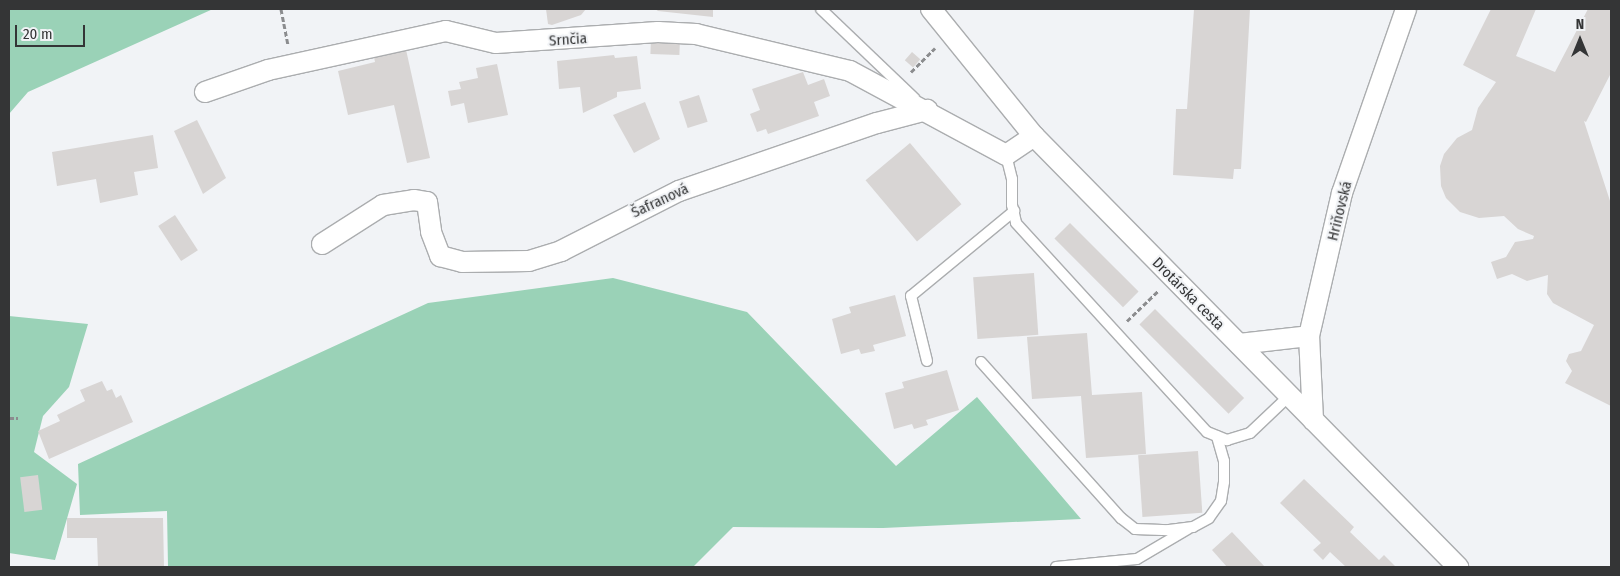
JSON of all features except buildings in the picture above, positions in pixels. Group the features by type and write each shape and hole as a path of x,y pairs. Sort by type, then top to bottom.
{"street":[{"name":"Drotárska cesta","path":"931,9 1034,136 1290,395 1456,567"},
{"name":"Hriňovská","path":"1313,420 1308,336 1342,193 1406,9"},
{"name":"Srnčia","path":"205,92 293,64 446,31 496,43 658,32 696,34 850,71 927,110"},
{"path":"927,110 1006,155 1034,136"},
{"name":"Šafranová","path":"322,244 383,205 414,200 427,202 431,232 440,256 462,262 529,261 561,251 679,191 878,123 927,110"},
{"path":"1239,344 1308,336"}],"lane":[{"path":"821,9 927,110"},
{"path":"1006,155 1012,179 1016,223 1208,432 1227,440 1250,433 1290,395"},
{"path":"927,361 911,296 1014,211"},
{"path":"981,362 1121,518 1135,529 1169,530 1193,526"},
{"path":"1056,567 1137,558 1209,518 1220,501 1224,461 1217,436"}],"path":[{"path":"281,9 293,64"},
{"path":"899,84 939,44"},
{"path":"1116,332 1158,290"},
{"path":"9,418 18,418"}],"green space":[{"path":"9,9 213,9 28,92 9,114"},
{"path":"613,278 747,312 896,466 977,397 1081,519 883,528 733,527 693,567 168,567 167,511 80,515 78,464 428,303"},
{"path":"9,316 88,324 69,387 43,416 34,452 77,484 55,560 9,553"}]}
